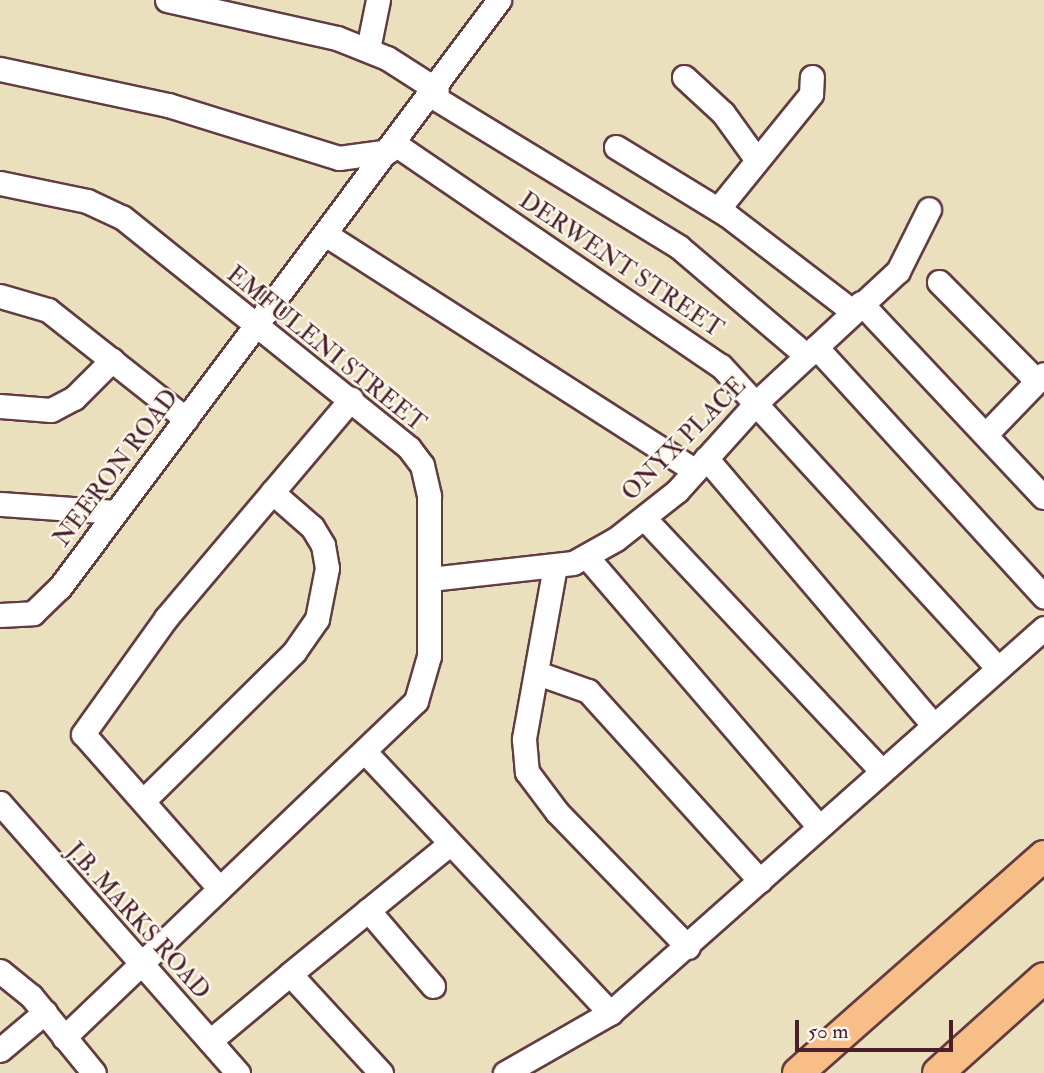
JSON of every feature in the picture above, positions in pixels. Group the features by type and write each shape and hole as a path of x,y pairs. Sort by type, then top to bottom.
{"main road":[{"path":"798,1073 1044,856"},
{"path":"938,1073 1044,978"}],"street":[{"path":"167,0 368,49 679,247 812,352 1044,597"},
{"path":"368,49 378,0"},
{"name":"NEERON ROAD","path":"0,615 25,615 44,604 435,93 499,0"},
{"path":"0,69 168,105 339,158 393,148"},
{"path":"684,77 715,105 757,160"},
{"path":"718,209 811,94 812,77"},
{"name":"DERWENT STREET","path":"393,148 684,336 757,402 998,668"},
{"path":"616,148 718,209 856,307 986,434 1043,497"},
{"name":"EMFULENI STREET","path":"0,183 106,208 351,398 422,465 429,496 429,656 422,687 406,714 64,1037"},
{"name":"ONYX PLACE","path":"429,579 555,566 587,557 644,518 700,465 757,402 856,307 898,271 929,209"},
{"path":"325,234 700,465 933,725"},
{"path":"939,282 1041,378 986,434"},
{"path":"0,296 48,310 186,419"},
{"path":"0,406 51,410 74,398 112,360"},
{"path":"219,888 144,800 89,744 85,729 166,618 351,398"},
{"path":"144,800 294,652 317,619 327,568 323,545 312,527 272,492"},
{"path":"0,504 115,512"},
{"path":"644,518 881,770"},
{"path":"587,557 818,826"},
{"path":"555,566 540,674 524,739 527,772 557,812 688,947"},
{"path":"505,1073 610,1013 688,947 818,826 1044,628"},
{"path":"540,674 588,691 760,880"},
{"path":"366,753 448,845 610,1013"},
{"name":"J.B. MARKS ROAD","path":"0,803 238,1073"},
{"path":"210,1041 448,845"},
{"path":"368,910 433,986"},
{"path":"0,971 45,1012 85,1070"},
{"path":"290,974 381,1073"},
{"path":"0,1050 45,1012"}]}
